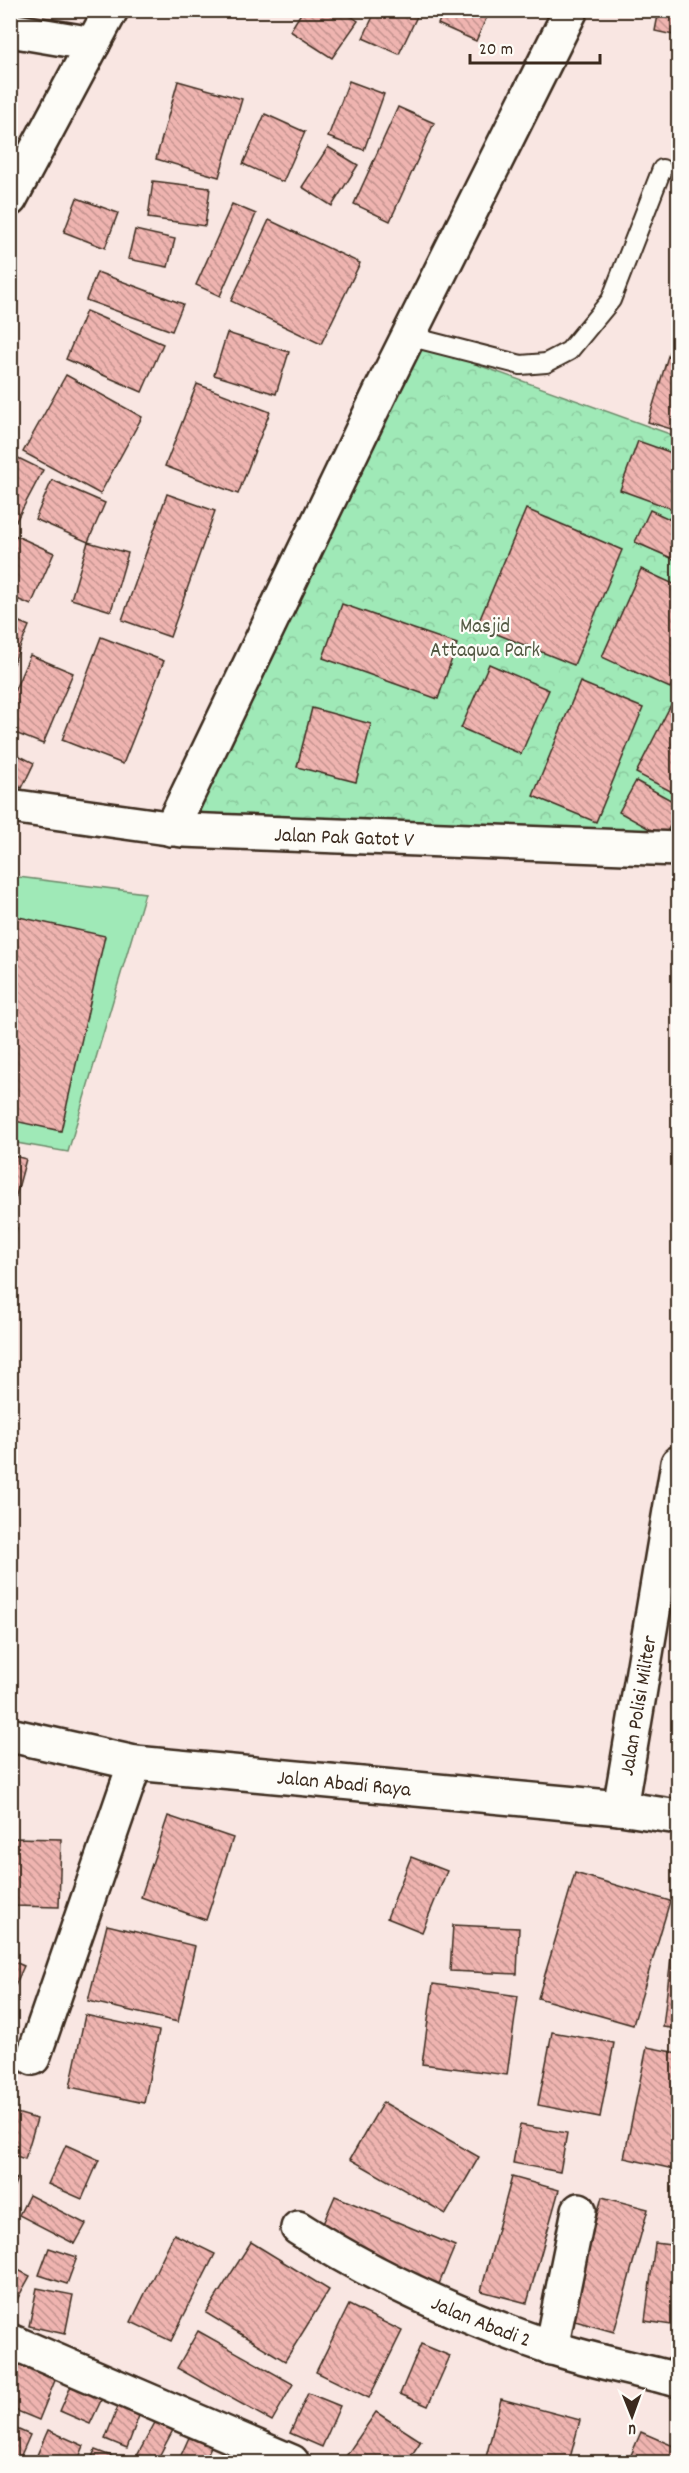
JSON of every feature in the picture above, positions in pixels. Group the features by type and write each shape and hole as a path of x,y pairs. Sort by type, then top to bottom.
{"street":[{"path":"10,199 111,10"},
{"path":"171,829 408,336 571,10"},
{"path":"10,30 93,44"},
{"name":"Jalan Pak Gatot V","path":"10,806 171,829 678,849"},
{"name":"Jalan Polisi Militer","path":"620,1808 674,1522 678,1463"},
{"name":"Jalan Abadi Raya","path":"10,1736 135,1763 620,1808 678,1817"},
{"path":"33,2058 135,1763"},
{"path":"551,2348 579,2210"},
{"name":"Jalan Abadi 2","path":"298,2228 342,2256 434,2301 551,2348 678,2380"},
{"path":"10,2341 292,2463"}],"lane":[{"path":"408,336 521,365 546,363 570,351 611,300 662,169"}],"green space":[{"name":"Masjid Attaqwa Park","path":"414,342 678,437 678,839 179,819"},
{"path":"10,876 145,893 68,1152 11,1142"}],"building":[{"path":"303,10 342,10 358,21 332,58 290,31"},
{"path":"376,10 420,10 399,54 363,38"},
{"path":"444,10 490,10 476,41 438,24"},
{"path":"659,10 678,10 678,36 655,31"},
{"path":"178,81 242,99 219,177 156,159"},
{"path":"349,81 384,94 364,150 328,137"},
{"path":"398,107 434,123 390,221 354,204"},
{"path":"265,114 305,132 283,182 243,164"},
{"path":"328,147 358,165 332,206 302,187"},
{"path":"153,181 210,188 205,226 148,218"},
{"path":"77,198 118,213 105,248 64,232"},
{"path":"232,204 256,214 220,296 196,285"},
{"path":"269,220 360,263 321,344 231,301"},
{"path":"135,230 175,239 168,267 128,259"},
{"path":"97,272 183,304 172,331 86,300"},
{"path":"86,311 163,344 142,392 66,359"},
{"path":"678,323 678,431 648,422"},
{"path":"227,333 289,352 276,394 214,375"},
{"path":"66,375 142,417 100,494 23,452"},
{"path":"197,384 270,412 238,494 165,466"},
{"path":"638,441 678,455 678,511 620,490"},
{"path":"10,454 43,470 16,521 10,518"},
{"path":"52,480 105,503 88,542 35,519"},
{"path":"167,494 215,511 170,637 122,620"},
{"path":"526,509 622,550 574,665 477,626"},
{"path":"650,510 678,523 678,561 635,542"},
{"path":"10,533 54,553 31,605 10,596"},
{"path":"88,542 128,553 111,611 71,599"},
{"path":"641,569 678,586 678,669 670,688 602,657"},
{"path":"342,604 457,644 438,699 323,658"},
{"path":"10,618 29,626 10,671"},
{"path":"101,637 164,661 123,764 62,740"},
{"path":"30,655 73,673 43,744 10,731 10,701"},
{"path":"489,664 549,690 521,754 461,728"},
{"path":"580,682 643,708 596,822 533,796"},
{"path":"678,693 678,795 636,773"},
{"path":"312,708 371,724 356,782 297,767"},
{"path":"10,751 34,763 22,788 10,783"},
{"path":"636,781 678,804 678,811 664,837 619,812"},
{"path":"10,915 105,936 61,1131 10,1120"},
{"path":"10,1155 26,1159 13,1207 10,1206"},
{"path":"10,1226 17,1228 10,1255"},
{"path":"168,1816 233,1838 206,1920 141,1897"},
{"path":"13,1838 61,1839 59,1907 11,1906"},
{"path":"411,1857 447,1871 422,1932 387,1918"},
{"path":"575,1873 670,1901 633,2025 538,1998"},
{"path":"675,1922 678,1923 678,2029 663,2027"},
{"path":"107,1925 195,1946 178,2022 88,2001"},
{"path":"453,1925 519,1928 517,1974 450,1971"},
{"path":"10,1960 24,1966 10,1997"},
{"path":"433,1984 518,1996 507,2075 422,2064"},
{"path":"85,2015 159,2031 144,2103 70,2087"},
{"path":"552,2032 614,2043 600,2117 538,2105"},
{"path":"647,2047 678,2053 678,2170 624,2158"},
{"path":"383,2102 479,2157 446,2214 350,2159"},
{"path":"10,2111 37,2119 25,2159 10,2154"},
{"path":"520,2125 567,2133 560,2172 513,2163"},
{"path":"66,2145 99,2160 82,2199 48,2184"},
{"path":"10,2176 17,2179 10,2195"},
{"path":"512,2177 559,2190 527,2303 481,2291"},
{"path":"29,2195 86,2224 75,2244 19,2215"},
{"path":"335,2196 455,2246 439,2284 319,2233"},
{"path":"602,2197 648,2209 614,2332 568,2319"},
{"path":"174,2234 215,2254 171,2341 131,2322"},
{"path":"251,2242 329,2290 285,2361 206,2313"},
{"path":"655,2243 678,2246 678,2326 645,2321"},
{"path":"49,2248 77,2257 67,2284 39,2275"},
{"path":"10,2266 30,2276 10,2312"},
{"path":"37,2288 73,2295 65,2334 29,2326"},
{"path":"349,2305 402,2331 369,2398 316,2372"},
{"path":"198,2331 293,2384 272,2421 177,2368"},
{"path":"421,2344 450,2356 428,2406 400,2394"},
{"path":"13,2361 56,2378 39,2420 10,2408 10,2366"},
{"path":"74,2379 105,2392 90,2424 60,2411"},
{"path":"308,2393 340,2406 322,2447 290,2433"},
{"path":"501,2399 580,2420 569,2462 485,2461"},
{"path":"119,2404 140,2413 127,2448 105,2439"},
{"path":"376,2412 421,2441 407,2462 342,2462"},
{"path":"157,2419 174,2428 156,2462 148,2462 137,2456"},
{"path":"195,2424 217,2433 204,2462 178,2462"},
{"path":"10,2426 30,2435 18,2462 10,2462"},
{"path":"48,2430 84,2446 77,2462 34,2462"},
{"path":"641,2432 678,2448 678,2462 628,2462"},
{"path":"95,2450 116,2458 114,2462 90,2462"},
{"path":"224,2452 252,2462 220,2462"}]}
